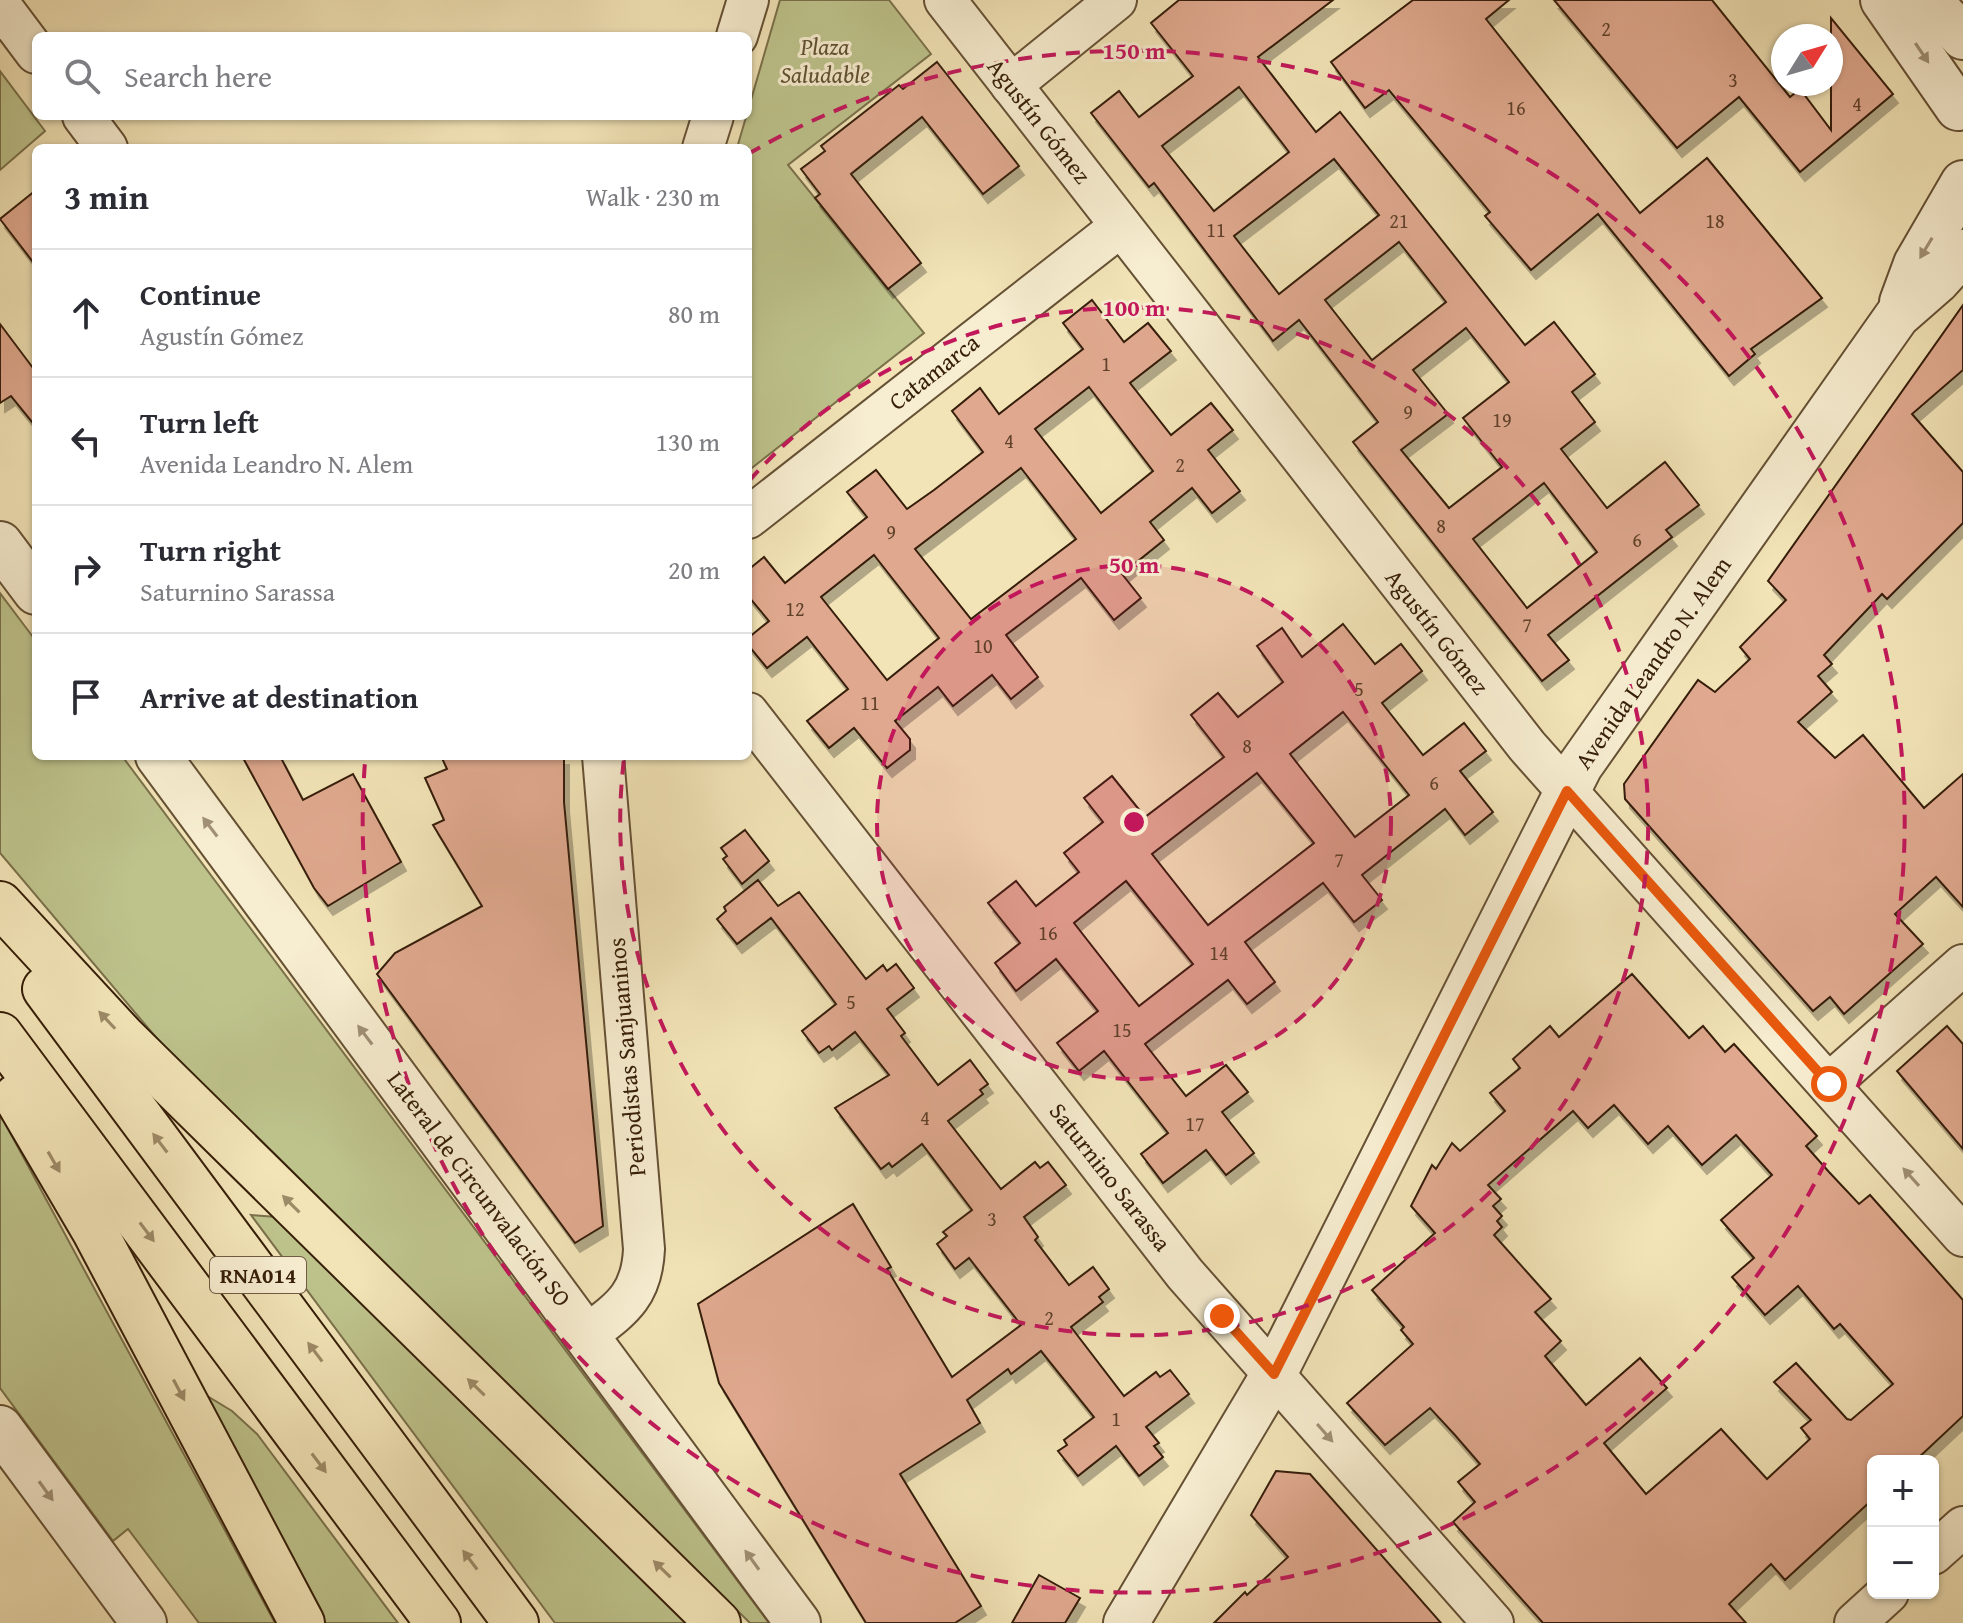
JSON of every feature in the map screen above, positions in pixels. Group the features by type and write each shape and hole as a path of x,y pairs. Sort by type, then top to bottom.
{"highway":[{"path":"0,904 123,1037 718,1623"},
{"name":"RNA014","path":"0,928 516,1623"},
{"name":"RNA014","path":"0,1035 438,1623"},
{"path":"0,1071 94,1230 302,1623"}],"street":[{"path":"738,32 748,0"},
{"name":"Agustín Gómez","path":"945,0 1527,746 1963,1236"},
{"path":"1011,85 1116,0"},
{"path":"1883,0 1961,115"},
{"path":"1929,0 1963,37"},
{"path":"0,5 32,48"},
{"path":"86,120 104,144"},
{"path":"704,144 712,120"},
{"name":"Avenida Leandro N. Alem","path":"1897,316 1916,264 1963,183"},
{"name":"Catamarca","path":"752,515 1121,226"},
{"name":"Avenida Leandro N. Alem","path":"1126,1623 1274,1374 1580,766 1897,316 1937,281 1963,252"},
{"path":"0,544 32,587"},
{"name":"Saturnino Sarassa","path":"752,718 1185,1274 1493,1623"},
{"name":"Lateral de Circunvalación SO","path":"161,760 798,1623"},
{"name":"Periodistas Sanjuaninos","path":"587,1335 626,1305 643,1271 644,1249 603,760"},
{"path":"1829,1084 1963,965"},
{"path":"0,1428 144,1623"},
{"path":"1939,1549 1963,1527"},
{"path":"1855,1623 1881,1599"}],"green space":[{"name":"Plaza Saludable","path":"780,0 889,0 931,54 788,165 924,333 752,468 752,144 738,144 745,120 752,120 752,96"},
{"path":"0,71 32,114 32,120 37,120 45,131 0,170"},
{"path":"0,593 32,636 32,760 125,760 769,1623 750,1623 165,1048 0,853"},
{"path":"0,1114 275,1623 199,1623 128,1529 113,1541 0,1388"},
{"path":"251,1215 277,1217 696,1623 555,1623"},
{"path":"199,1391 232,1411 257,1434 398,1623 317,1623"}],"building":[{"path":"1179,0 1333,0 1258,57 1316,132 1340,112 1525,345 1554,322 1595,374 1572,392 1595,422 1561,449 1607,508 1665,462 1699,505 1666,530 1672,537 1548,635 1569,660 1542,681 1353,442 1378,422 1299,320 1273,341 1154,183 1149,187 1091,113 1119,91 1139,117 1193,76 1151,23","holes":["1239,87 1289,152 1214,211 1162,146","1334,159 1379,215 1279,294 1234,236","1399,242 1446,302 1372,360 1325,300","1466,328 1509,382 1463,418 1502,467 1449,508 1401,450 1448,414 1413,370","1544,483 1597,552 1527,608 1473,539"]},
{"path":"1413,0 1509,0 1486,19 1640,213 1707,158 1822,298 1751,349 1755,354 1729,376 1598,214 1531,270 1485,216 1490,212 1389,90 1365,108 1331,62"},
{"path":"1554,0 1712,0 1771,73 1771,96 1805,96 1831,130 1831,96 1843,96 1843,33 1893,94 1800,172 1739,97 1677,148"},
{"path":"937,62 1019,166 983,194 922,117 851,174 921,263 888,289 815,198 820,194 801,169 825,151 821,146 899,85 903,89"},
{"path":"32,193 32,261 0,219"},
{"path":"1092,300 1124,342 1148,323 1171,351 1130,383 1171,435 1211,403 1233,430 1208,450 1240,491 1212,513 1192,488 1150,522 1164,540 1122,574 1141,598 1114,620 1081,578 1006,635 1038,677 1011,699 992,675 953,706 938,687 895,721 910,739 910,750 887,768 854,728 829,748 807,721 848,689 807,637 767,668 752,650 752,635 769,621 752,601 752,567 764,557 785,583 867,517 847,492 876,470 907,509 983,452 952,411 980,388 999,414 1083,349 1063,323","holes":["1089,387 1153,471 1101,513 1035,429","1021,468 1076,539 971,619 915,549","874,555 939,638 887,680 821,597"]},
{"path":"1963,305 1963,370 1912,414 1963,472 1963,523 1887,599 1882,594 1824,655 1832,664 1818,676 1832,692 1798,722 1835,758 1863,735 1924,808 1963,774 1963,907 1936,877 1895,914 1923,944 1844,1014 1830,997 1813,1011 1625,799 1624,784 1698,680 1715,692 1750,659 1740,647 1786,600 1768,581"},
{"path":"0,324 32,367 32,422 11,396 0,403"},
{"path":"1343,624 1375,664 1401,644 1422,671 1382,703 1423,755 1464,723 1486,751 1460,771 1493,812 1465,835 1445,809 1362,875 1382,900 1354,922 1323,883 1245,942 1275,982 1247,1004 1228,980 1145,1044 1186,1096 1226,1065 1248,1092 1222,1112 1254,1153 1226,1175 1206,1150 1163,1183 1141,1154 1168,1133 1104,1051 1079,1071 1057,1043 1098,1011 1056,959 1016,991 995,963 1020,943 988,903 1016,881 1036,906 1079,872 1064,853 1103,822 1084,798 1112,776 1145,817 1224,757 1191,715 1218,693 1238,717 1283,682 1257,646 1282,628 1302,657","holes":["1343,712 1409,795 1355,837 1290,754","1257,773 1314,843 1208,925 1152,854","1126,881 1193,964 1139,1006 1074,923"]},
{"path":"244,760 282,760 303,800 353,774 401,862 328,906 314,888"},
{"path":"443,760 564,760 564,802 603,1226 575,1243 377,974 395,953 482,906 433,825 444,820 425,778 447,769"},
{"path":"745,830 769,861 742,884 723,859 727,856 721,848"},
{"path":"758,880 778,906 799,892 866,979 883,965 887,971 896,964 914,988 887,1009 905,1033 901,1036 938,1085 970,1060 988,1084 980,1090 983,1094 948,1121 1001,1189 1035,1162 1040,1168 1048,1162 1066,1185 1024,1217 1038,1237 1035,1240 1069,1285 1093,1267 1109,1289 1099,1297 1103,1302 1071,1327 1124,1396 1156,1372 1160,1377 1170,1370 1189,1394 1146,1427 1159,1443 1154,1446 1163,1457 1139,1476 1116,1446 1078,1476 1058,1451 1067,1445 1064,1440 1094,1417 1041,1351 1011,1374 1008,1369 967,1400 980,1423 900,1474 981,1606 955,1623 866,1623 719,1383 698,1304 853,1204 891,1267 887,1269 952,1377 1021,1325 969,1258 955,1269 937,1244 947,1236 943,1232 972,1210 922,1144 892,1167 889,1163 881,1169 835,1108 889,1075 855,1032 832,1050 829,1046 819,1053 802,1031 836,1004 771,918 737,944 717,919 726,911 724,907"},
{"path":"1632,974 1689,1038 1703,1026 1725,1052 1734,1044 1817,1136 1806,1146 1829,1172 1859,1204 1870,1195 1963,1300 1963,1416 1921,1455 1867,1455 1867,1505 1785,1580 1771,1564 1729,1604 1746,1623 1543,1623 1453,1522 1475,1502 1458,1482 1480,1464 1454,1434 1430,1408 1385,1445 1347,1403 1413,1344 1401,1330 1404,1327 1372,1290 1435,1233 1411,1206 1432,1165 1436,1169 1452,1143 1460,1151 1505,1111 1490,1093 1520,1068 1513,1059 1550,1026 1559,1037","holes":["1614,1105 1648,1144 1668,1126 1702,1165 1736,1135 1772,1175 1721,1220 1754,1258 1732,1277 1765,1315 1798,1286 1834,1329 1840,1324 1893,1384 1851,1420 1796,1363 1774,1382 1811,1420 1801,1428 1810,1439 1767,1479 1721,1429 1646,1494 1604,1443 1667,1388 1640,1358 1586,1405 1545,1356 1561,1341 1535,1312 1551,1299 1494,1235 1502,1227 1497,1221 1502,1216 1493,1206 1501,1199 1488,1185 1573,1111 1588,1128"]},
{"path":"1947,1026 1963,1044 1963,1149 1897,1071"},
{"path":"1276,1471 1310,1474 1441,1623 1214,1623 1245,1592 1247,1595 1288,1557 1251,1515"},
{"path":"1039,1575 1080,1598 1065,1623 1012,1623"}],"route":[{"path":"1222,1316 1274,1374 1567,791 1829,1084"}]}
